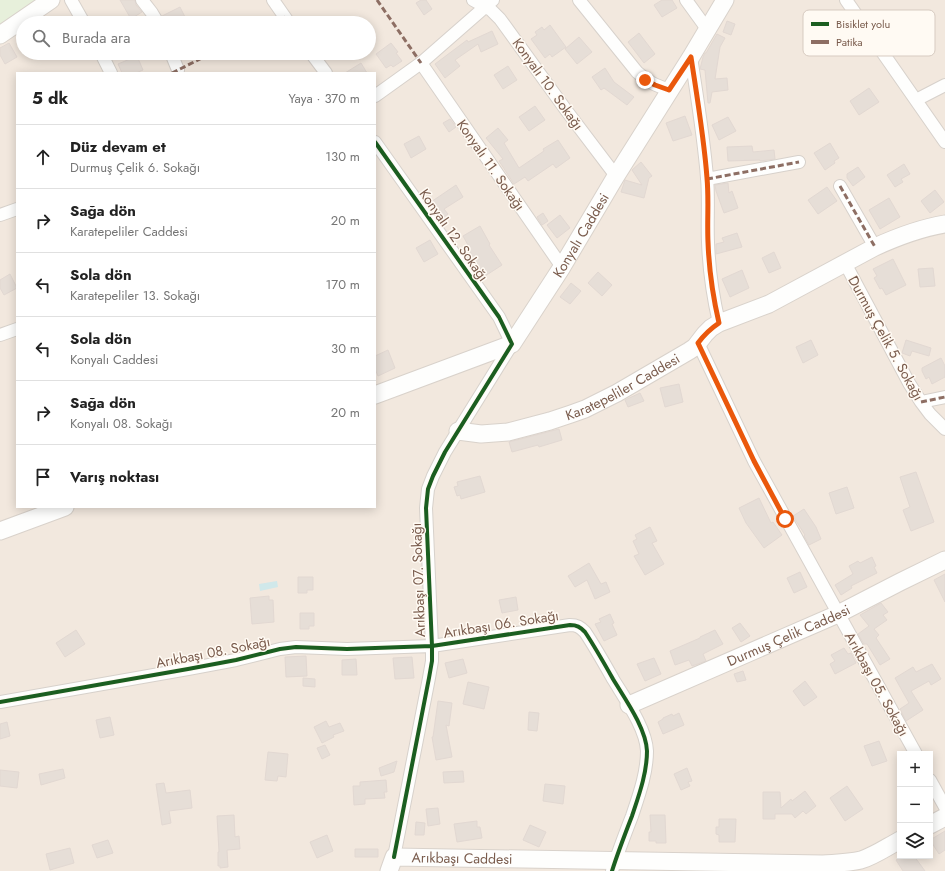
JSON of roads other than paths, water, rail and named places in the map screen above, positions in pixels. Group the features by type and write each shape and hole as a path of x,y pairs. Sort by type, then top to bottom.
{"street":[{"path":"28,16 51,0"},
{"path":"72,0 80,16"},
{"path":"142,0 154,16"},
{"path":"273,0 284,16"},
{"name":"Konyalı 10. Sokağı","path":"473,0 489,3 491,10 500,19 616,176"},
{"path":"578,0 645,80 669,90"},
{"path":"686,0 707,29"},
{"name":"Konyalı Caddesi","path":"512,344 562,267 616,176 725,0"},
{"path":"846,0 853,10"},
{"path":"376,95 421,64 489,3"},
{"path":"0,35 16,24"},
{"path":"885,56 945,142"},
{"path":"691,57 707,179 710,271 719,323"},
{"path":"104,60 111,72"},
{"path":"174,60 178,70"},
{"path":"316,60 325,72"},
{"name":"Konyalı 11. Sokağı","path":"421,64 562,267"},
{"path":"916,100 945,85"},
{"name":"Konyalı 12. Sokağı","path":"376,143 499,317 512,344"},
{"path":"707,179 799,162"},
{"path":"840,186 875,247"},
{"path":"0,215 16,209"},
{"name":"Karatepeliler Caddesi","path":"458,431 481,434 508,432 550,421 578,411 640,380 689,351 711,328 719,323 769,304 875,247 903,235 945,224"},
{"name":"Durmuş Çelik 5. Sokağı","path":"845,263 909,383 930,414 945,429"},
{"path":"0,335 16,329"},
{"name":"Arıkbaşı 05. Sokağı","path":"698,343 754,461 914,751"},
{"path":"376,395 512,344"},
{"name":"Arıkbaşı 07. Sokağı","path":"392,864 432,661 426,508 428,489 445,452 512,344"},
{"path":"921,402 945,397"},
{"path":"0,530 62,508"},
{"name":"Durmuş Çelik Caddesi","path":"629,705 838,614 945,560"},
{"name":"Arıkbaşı 06. Sokağı","path":"432,646 570,625 576,625 585,632 629,705 645,739 647,749 643,781 614,866"},
{"name":"Arıkbaşı 08. Sokağı","path":"0,702 202,667 280,649 296,647 347,649 432,646"},
{"path":"933,785 945,807"},
{"path":"933,823 945,817"},
{"name":"Arıkbaşı Caddesi","path":"392,864 614,866 823,864 848,867 852,862 866,858 897,842"}],"water":[{"path":"277,581 278,587 260,591 259,584"}]}
